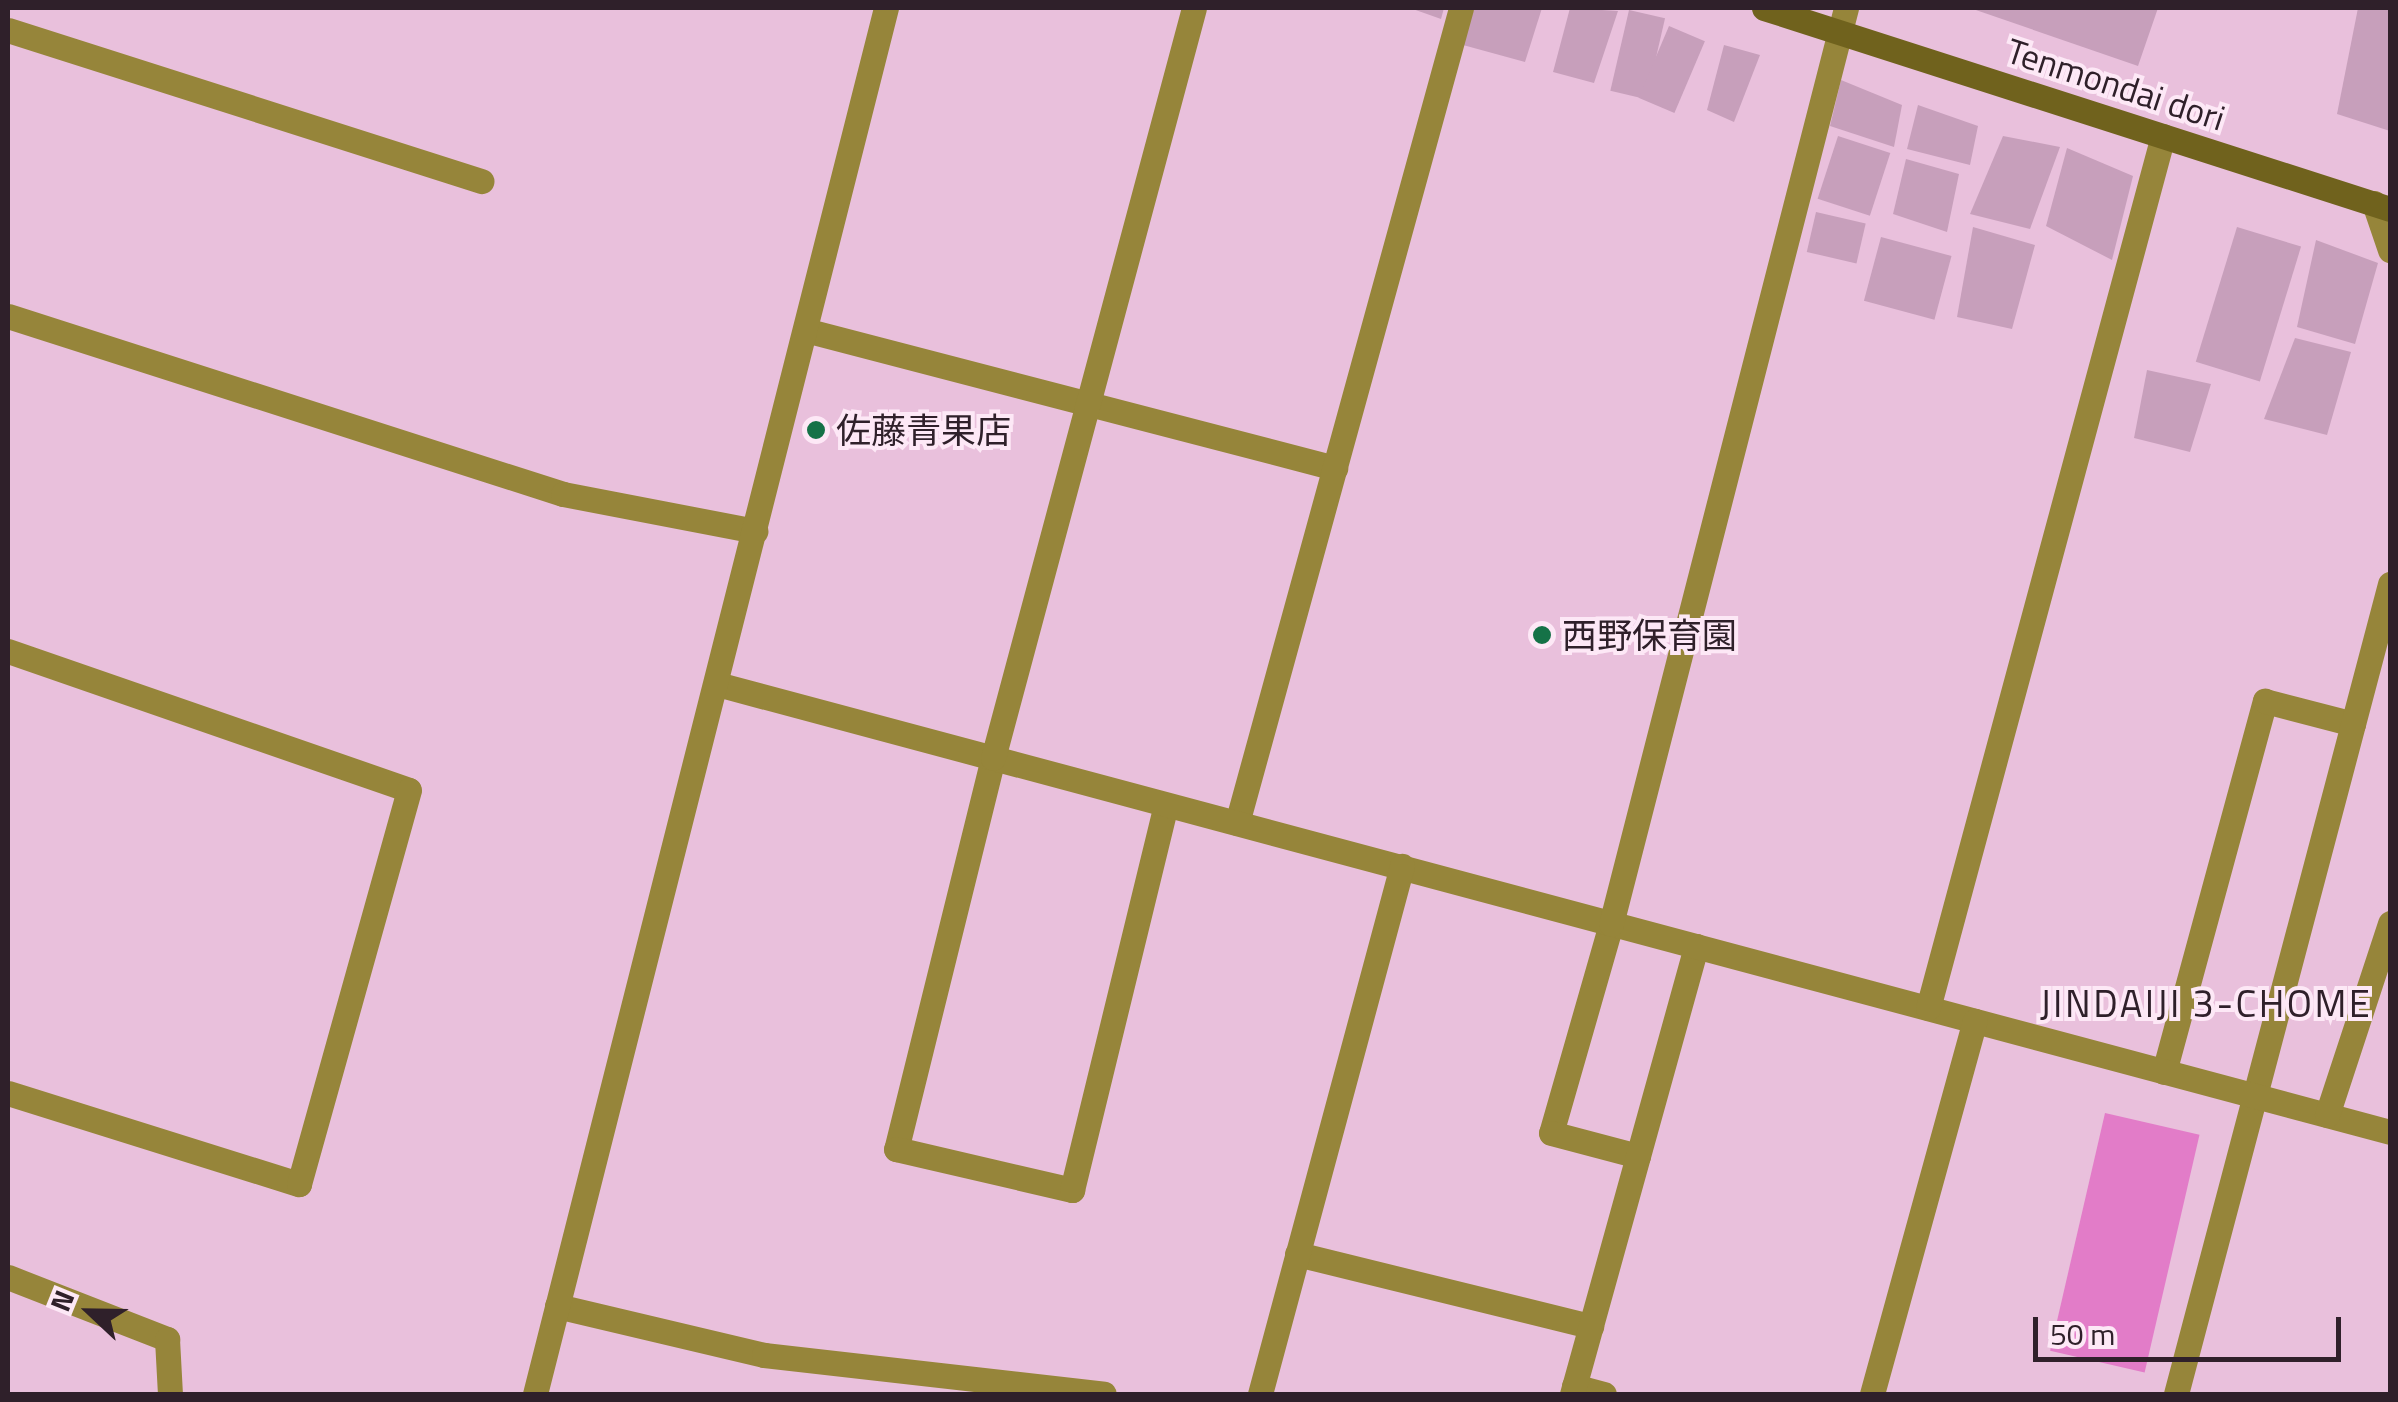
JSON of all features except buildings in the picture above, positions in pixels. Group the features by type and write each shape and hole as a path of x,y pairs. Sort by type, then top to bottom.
{"main road":[{"name":"Tenmondai dori","path":"1764,8 2382,206"}],"street":[{"path":"534,1394 886,8"},
{"path":"1166,805 1072,1190 896,1149 993,758 1194,8"},
{"path":"1238,824 1460,8"},
{"path":"1638,1156 1551,1133 1611,924 1846,8"},
{"path":"8,30 480,182"},
{"path":"1928,1008 2163,136"},
{"path":"2382,206 2390,250"},
{"path":"8,316 563,494 755,531"},
{"path":"806,330 1335,468"},
{"path":"2176,1394 2390,584"},
{"path":"8,651 409,790 299,1184 8,1092"},
{"path":"716,684 2390,1132"},
{"path":"2164,1072 2265,702 2352,724"},
{"path":"1260,1394 1402,866"},
{"path":"2328,1115 2390,923"},
{"path":"1604,1394 1573,1390 1696,946"},
{"path":"1872,1394 1975,1021"},
{"path":"1298,1254 1591,1326"},
{"path":"8,1277 167,1339 170,1394"},
{"path":"557,1306 764,1355 1104,1394"}],"shaded area":[{"path":"2105,1113 2200,1135 2145,1373 2050,1351"}],"place":[{"name":"佐藤青果店","path":"816,430"},
{"name":"西野保育園","path":"1542,635"}],"district":[{"name":"JINDAIJI 3-CHOME","path":"2206,1004"}]}
